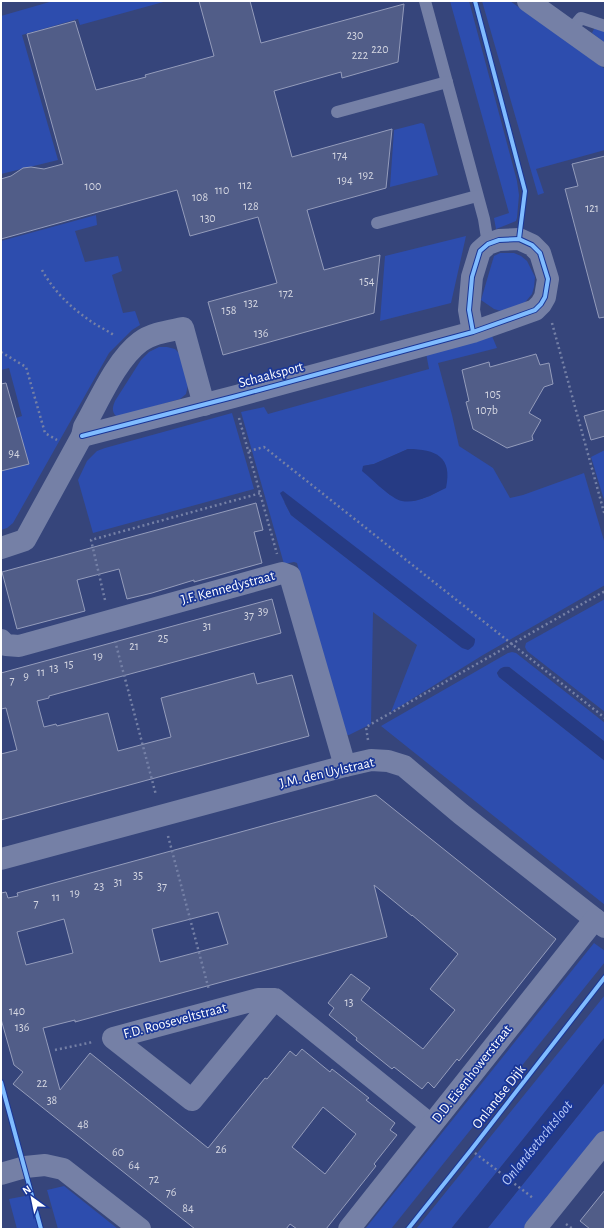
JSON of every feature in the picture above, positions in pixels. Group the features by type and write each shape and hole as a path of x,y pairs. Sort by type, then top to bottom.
{"street":[{"path":"528,1 605,56"},
{"path":"474,332 469,310 472,277 480,251 488,244 499,240 519,239 532,245 540,253 548,279 545,297"},
{"name":"Schaaksport","path":"78,443 204,404 474,332 535,310 545,297"},
{"path":"1,548 25,540 78,443 84,427 116,371 140,342 163,332 183,328 204,404"},
{"name":"J.F. Kennedystraat","path":"1,640 6,645 19,646 282,573 290,576 344,766"},
{"name":"J.M. den Uylstraat","path":"1,859 344,766 371,760 388,761 404,766 462,814 600,923"},
{"name":"D.D. Eisenhowerstraat","path":"349,1229 431,1125 600,923"},
{"name":"F.D. Rooseveltstraat","path":"113,1038 258,999 275,999"},
{"path":"275,999 431,1125"},
{"name":"F.D. Rooseveltstraat","path":"113,1038 192,1100 275,999"},
{"path":"535,1229 605,1142"},
{"path":"1,1174 25,1167 45,1165 63,1169 140,1229"}],"lane":[{"path":"425,1 484,220 488,244"},
{"path":"570,31 581,18 605,26"},
{"path":"337,112 447,82"},
{"path":"377,223 477,196"}],"path":[{"path":"42,270 48,281 72,306 132,350"},
{"path":"545,297 605,516"},
{"path":"1,352 26,367 45,433 78,443"},
{"path":"233,397 261,493 282,573"},
{"path":"249,451 264,447 605,718"},
{"path":"109,620 91,540 261,493"},
{"path":"371,760 366,726 605,591"},
{"path":"55,1050 113,1038"},
{"path":"471,1150 550,1211"}],"shaded area":[{"path":"53,1 167,1 80,25 78,19 22,35 58,160 1,174 1,16"},
{"path":"450,1 469,1 517,181 519,195 516,221 496,229 494,218 509,213"},
{"path":"482,1 510,1 605,69 605,150 536,169 544,193 538,195"},
{"path":"595,27 605,31 605,43 592,33"},
{"path":"421,123 424,124 438,175 390,187 394,130"},
{"path":"96,215 97,225 75,231 85,262 118,256 122,271 112,275 123,313 135,311 140,325 132,330 109,353 13,523 7,528 1,530 1,470 16,418 22,416 9,368 1,370 1,241"},
{"path":"466,236 451,303 380,321 385,256"},
{"path":"500,253 514,253 521,256 527,261 535,277 532,294 522,306 501,311 494,309 481,300 494,256"},
{"path":"492,336 497,348 438,363 459,446 493,468 510,498 523,495 584,473 605,544 605,585 483,655 391,712 417,645 373,612 371,724 349,735 344,734 297,563 294,562 284,564 241,412 264,407 268,414 429,369 426,353","holes":["408,449 446,487 430,496 414,501 390,495 377,483 363,466 374,464","284,502 462,648 291,515"]},
{"path":"159,347 175,349 179,353 188,385 186,394 180,399 121,416 116,416 113,410 115,401 141,360 149,352"},
{"path":"232,413 254,489 93,533 78,480 87,461 97,451"},
{"path":"605,450 605,503 591,457"},
{"path":"605,599 605,712 527,651 525,647 526,643"},
{"path":"512,652 516,653 605,723 605,742 509,667 502,668 497,673 499,677 605,761 605,905 381,726"},
{"path":"594,943 605,951 605,962 391,1229 365,1229"},
{"path":"605,995 605,1037 451,1229 416,1229"},
{"path":"605,1082 605,1130 525,1229 487,1229"},
{"path":"64,1186 118,1229 58,1229 47,1190"},
{"path":"30,1195 39,1229 17,1229 9,1199"}],"water":[{"path":"408,449 427,451 440,457 447,469 448,477 446,488 418,500 407,502 402,501 387,493 362,471 363,466 374,464"},
{"path":"283,491 475,639 473,646 468,650 462,648 291,515 280,493"},
{"path":"504,667 509,667 605,742 605,761 499,677 497,673"},
{"name":"Onlandsetochtsloot","path":"605,1037 605,1082 487,1229 451,1229"}],"building":[{"path":"199,1 250,1 261,43 404,4 398,62 342,78 341,72 274,91 292,157 392,129 386,188 307,210 324,270 380,255 374,313 223,355 208,302 277,283 258,217 190,236 177,190 1,239 1,179 11,176 23,168 31,167 44,169 63,164 27,34 75,21 96,90 146,77 145,75 214,56"},
{"path":"605,156 605,317 599,318 565,189 578,186 572,164"},
{"path":"536,354 540,365 549,363 553,384 544,387 529,413 541,420 532,436 533,440 507,448 473,429 466,402 469,401 462,370 489,362 490,367"},
{"path":"6,383 29,464 1,471 1,384"},
{"path":"605,410 605,436 591,440 584,416"},
{"path":"256,503 263,530 254,532 262,563 127,599 119,569 77,580 85,611 17,629 2,572"},
{"path":"272,599 281,633 49,696 49,698 37,701 44,727 56,724 57,726 108,713 118,751 171,737 161,698 254,673 257,684 292,675 309,736 1,820 1,754 17,750 6,708 1,709 1,673"},
{"path":"376,795 556,939 459,1061 457,1059 434,1088 428,1082 422,1089 394,1067 392,1069 356,1040 357,1038 329,1015 334,1008 328,1003 351,974 370,988 361,1000 423,1049 455,1010 430,989 458,954 374,885 387,937 75,1022 75,1020 43,1028 60,1090 90,1053 208,1148 265,1078 267,1079 290,1051 296,1056 302,1049 330,1072 332,1069 369,1098 366,1100 395,1123 390,1130 397,1135 374,1164 376,1166 326,1229 297,1229 290,1224 286,1229 195,1229 13,1084 23,1072 14,1065 1,1019 1,893 6,892 8,898 18,896 17,893","holes":["218,912 228,944 160,962 152,929","64,919 73,953 26,965 17,932","323,1107 356,1134 325,1174 292,1147"]},
{"path":"605,1190 605,1229 590,1229 580,1221"}],"cycle path":[{"path":"475,1 525,191 519,239"},
{"path":"82,436 473,332 535,310 545,297 548,279 540,253 532,245 519,239 499,240 488,244 480,251 472,277 469,310 473,332"},
{"name":"Onlandse Dijk","path":"408,1229 605,977"},
{"path":"1,1082 41,1229"}]}
